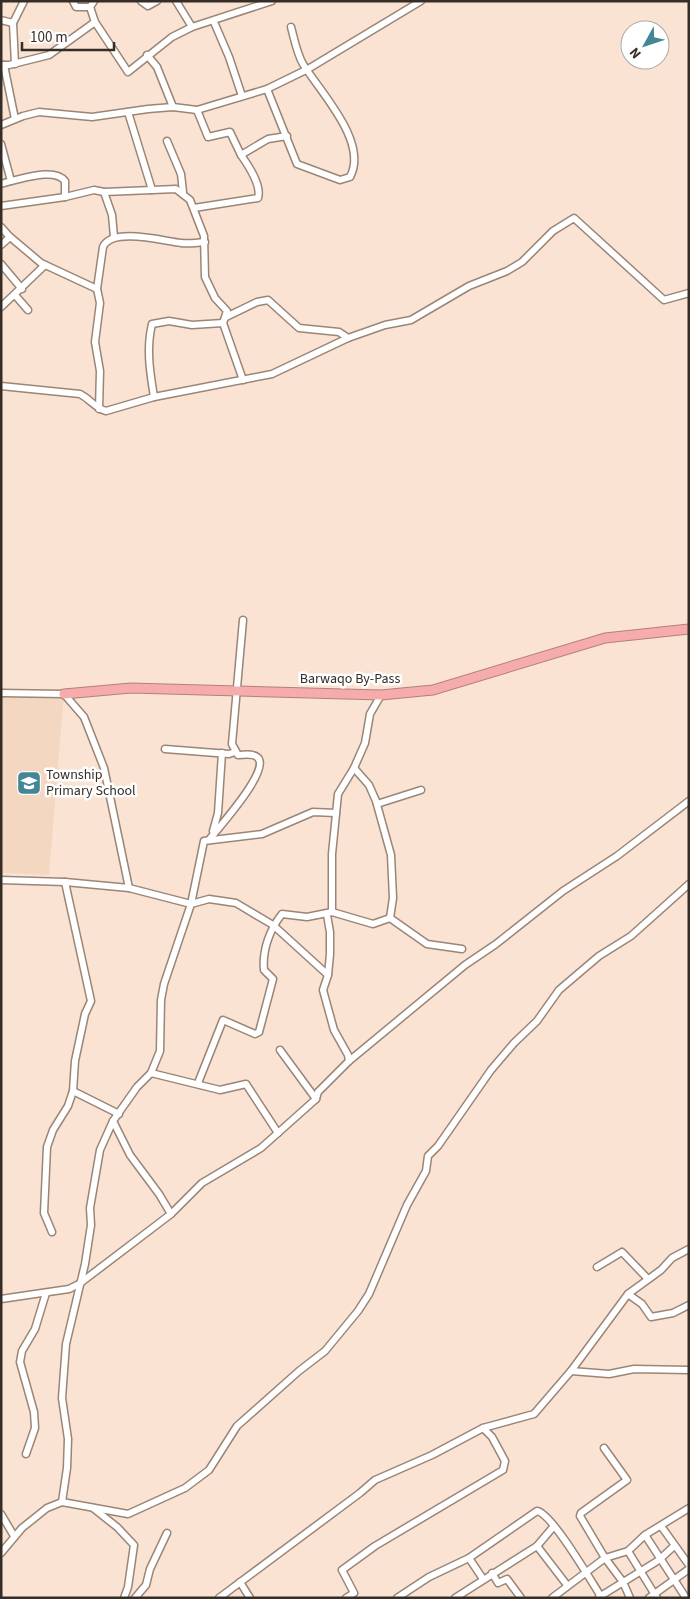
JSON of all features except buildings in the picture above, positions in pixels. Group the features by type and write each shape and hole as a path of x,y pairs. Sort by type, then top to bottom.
{"highway":[{"name":"Barwaqo By-Pass","path":"64,694 131,688 381,695 433,690 605,638 689,629"}],"street":[{"path":"14,64 13,23 24,1"},
{"path":"72,1 76,7 92,4 95,22 128,72 172,37 192,27 214,22 272,1"},
{"path":"141,1 148,6 157,1"},
{"path":"176,1 192,27"},
{"path":"1,126 15,119 39,112 92,117 173,108 197,110 267,89 308,69 421,1"},
{"path":"1,20 13,23"},
{"path":"15,119 3,65 49,55 95,22"},
{"path":"214,22 229,57 242,96"},
{"path":"267,89 297,164 340,180 350,177 355,169 351,143 332,104 303,64 291,27"},
{"path":"147,55 158,67 173,108"},
{"path":"194,208 258,197 251,171 230,132 208,137 197,110"},
{"path":"128,112 152,190"},
{"path":"241,155 268,139 287,136"},
{"path":"167,141 181,174 183,192 194,208 205,242 205,277 215,298 226,311 224,320 243,380"},
{"path":"1,144 11,181"},
{"path":"1,184 39,175 60,177 65,181 65,197"},
{"path":"1,206 65,197 94,190 104,192 176,189 183,192"},
{"path":"104,192 112,215 114,237"},
{"path":"1,386 73,393 89,399 99,409 106,411 154,397 272,374 348,338 385,325 411,320 469,286 507,271 522,262 553,231 574,218 664,300 689,293"},
{"path":"1,227 10,237 46,265 97,289"},
{"path":"1,245 10,237"},
{"path":"99,409 100,371 95,342 100,303 97,289 103,247 106,242 114,237 150,237 182,243 205,242"},
{"path":"1,264 22,289"},
{"path":"1,307 46,265"},
{"path":"15,295 28,310"},
{"path":"154,397 148,358 148,339 152,324 169,321 200,325 224,320 257,302 268,300 299,328 339,332 348,338"},
{"path":"235,752 232,744 243,620"},
{"path":"1,693 64,694 84,717 104,768 129,888"},
{"path":"349,1061 348,1055 334,1030 323,990 328,975 332,854 338,794 363,749 370,714 381,695"},
{"path":"62,1502 67,1468 68,1439 62,1398 66,1344 87,1249 91,1225 90,1208 100,1150 113,1121 137,1087 151,1073 160,1050 161,1000 164,984 191,904 204,841 211,837 252,786 260,769 261,762 258,757 252,754 165,749"},
{"path":"211,837 218,813 222,753"},
{"path":"354,768 369,785 377,804 393,866 393,898 390,918"},
{"path":"377,804 421,790"},
{"path":"1,1298 69,1289 79,1284 172,1214 202,1184 261,1148 316,1098 318,1092 349,1061 465,965 496,944 563,891 617,856 689,801"},
{"path":"211,837 262,834 313,812 336,813"},
{"path":"1,880 66,882 129,888 191,904 210,899 236,903 273,925 328,975"},
{"path":"52,1232 44,1213 48,1147 53,1130 68,1106 74,1091 75,1061 85,1014 91,1001 66,882"},
{"path":"1,1554 14,1536 46,1508 62,1502 128,1514 198,1480 209,1470 237,1426 331,1345 344,1330 369,1294 407,1205 426,1171 428,1156 438,1146 491,1070 514,1043 537,1021 551,1000 571,978 599,956 631,936 689,884"},
{"path":"198,1083 223,1020 255,1034 259,1032 273,979 264,970 263,961 273,925 282,914 299,917 329,914 373,924 390,918"},
{"path":"390,918 427,944 462,949"},
{"path":"280,1050 316,1098"},
{"path":"151,1073 167,1079 179,1078 220,1090 243,1084 248,1085 278,1133"},
{"path":"74,1091 119,1114"},
{"path":"113,1121 130,1155 172,1214"},
{"path":"219,1598 374,1480 432,1455 483,1428 534,1414 570,1371 628,1294 661,1270 672,1258 689,1249"},
{"path":"597,1267 622,1252 648,1279"},
{"path":"26,1454 35,1428 34,1412 20,1362 22,1351 34,1329 46,1293"},
{"path":"628,1294 642,1304 651,1316 673,1313 689,1305"},
{"path":"570,1371 610,1374 634,1369 689,1370"},
{"path":"346,1598 354,1593 342,1570 375,1546 503,1470 506,1462 500,1449 483,1428"},
{"path":"604,1448 627,1480 581,1513 580,1516 630,1598"},
{"path":"92,1507 117,1527 134,1545 128,1587 124,1598"},
{"path":"552,1598 605,1558 628,1551 645,1535 689,1508"},
{"path":"397,1598 429,1577 469,1558 535,1512 542,1512 554,1526 587,1572 600,1597 639,1570 659,1560 674,1546"},
{"path":"1,1514 14,1536"},
{"path":"455,1598 537,1546 554,1526"},
{"path":"628,1551 654,1596 689,1567 661,1526"},
{"path":"135,1598 146,1586 150,1569 167,1532"},
{"path":"645,1535 659,1560 686,1598"},
{"path":"537,1546 567,1585"},
{"path":"469,1558 483,1580"},
{"path":"492,1573 498,1583 507,1579 521,1598"},
{"path":"240,1582 250,1598"},
{"path":"467,1590 471,1598"}],"shaded area":[{"name":"Township Primary School","path":"1,692 64,694 49,875 1,873"}],"place":[{"name":"Township Primary School","path":"29,783"}]}
